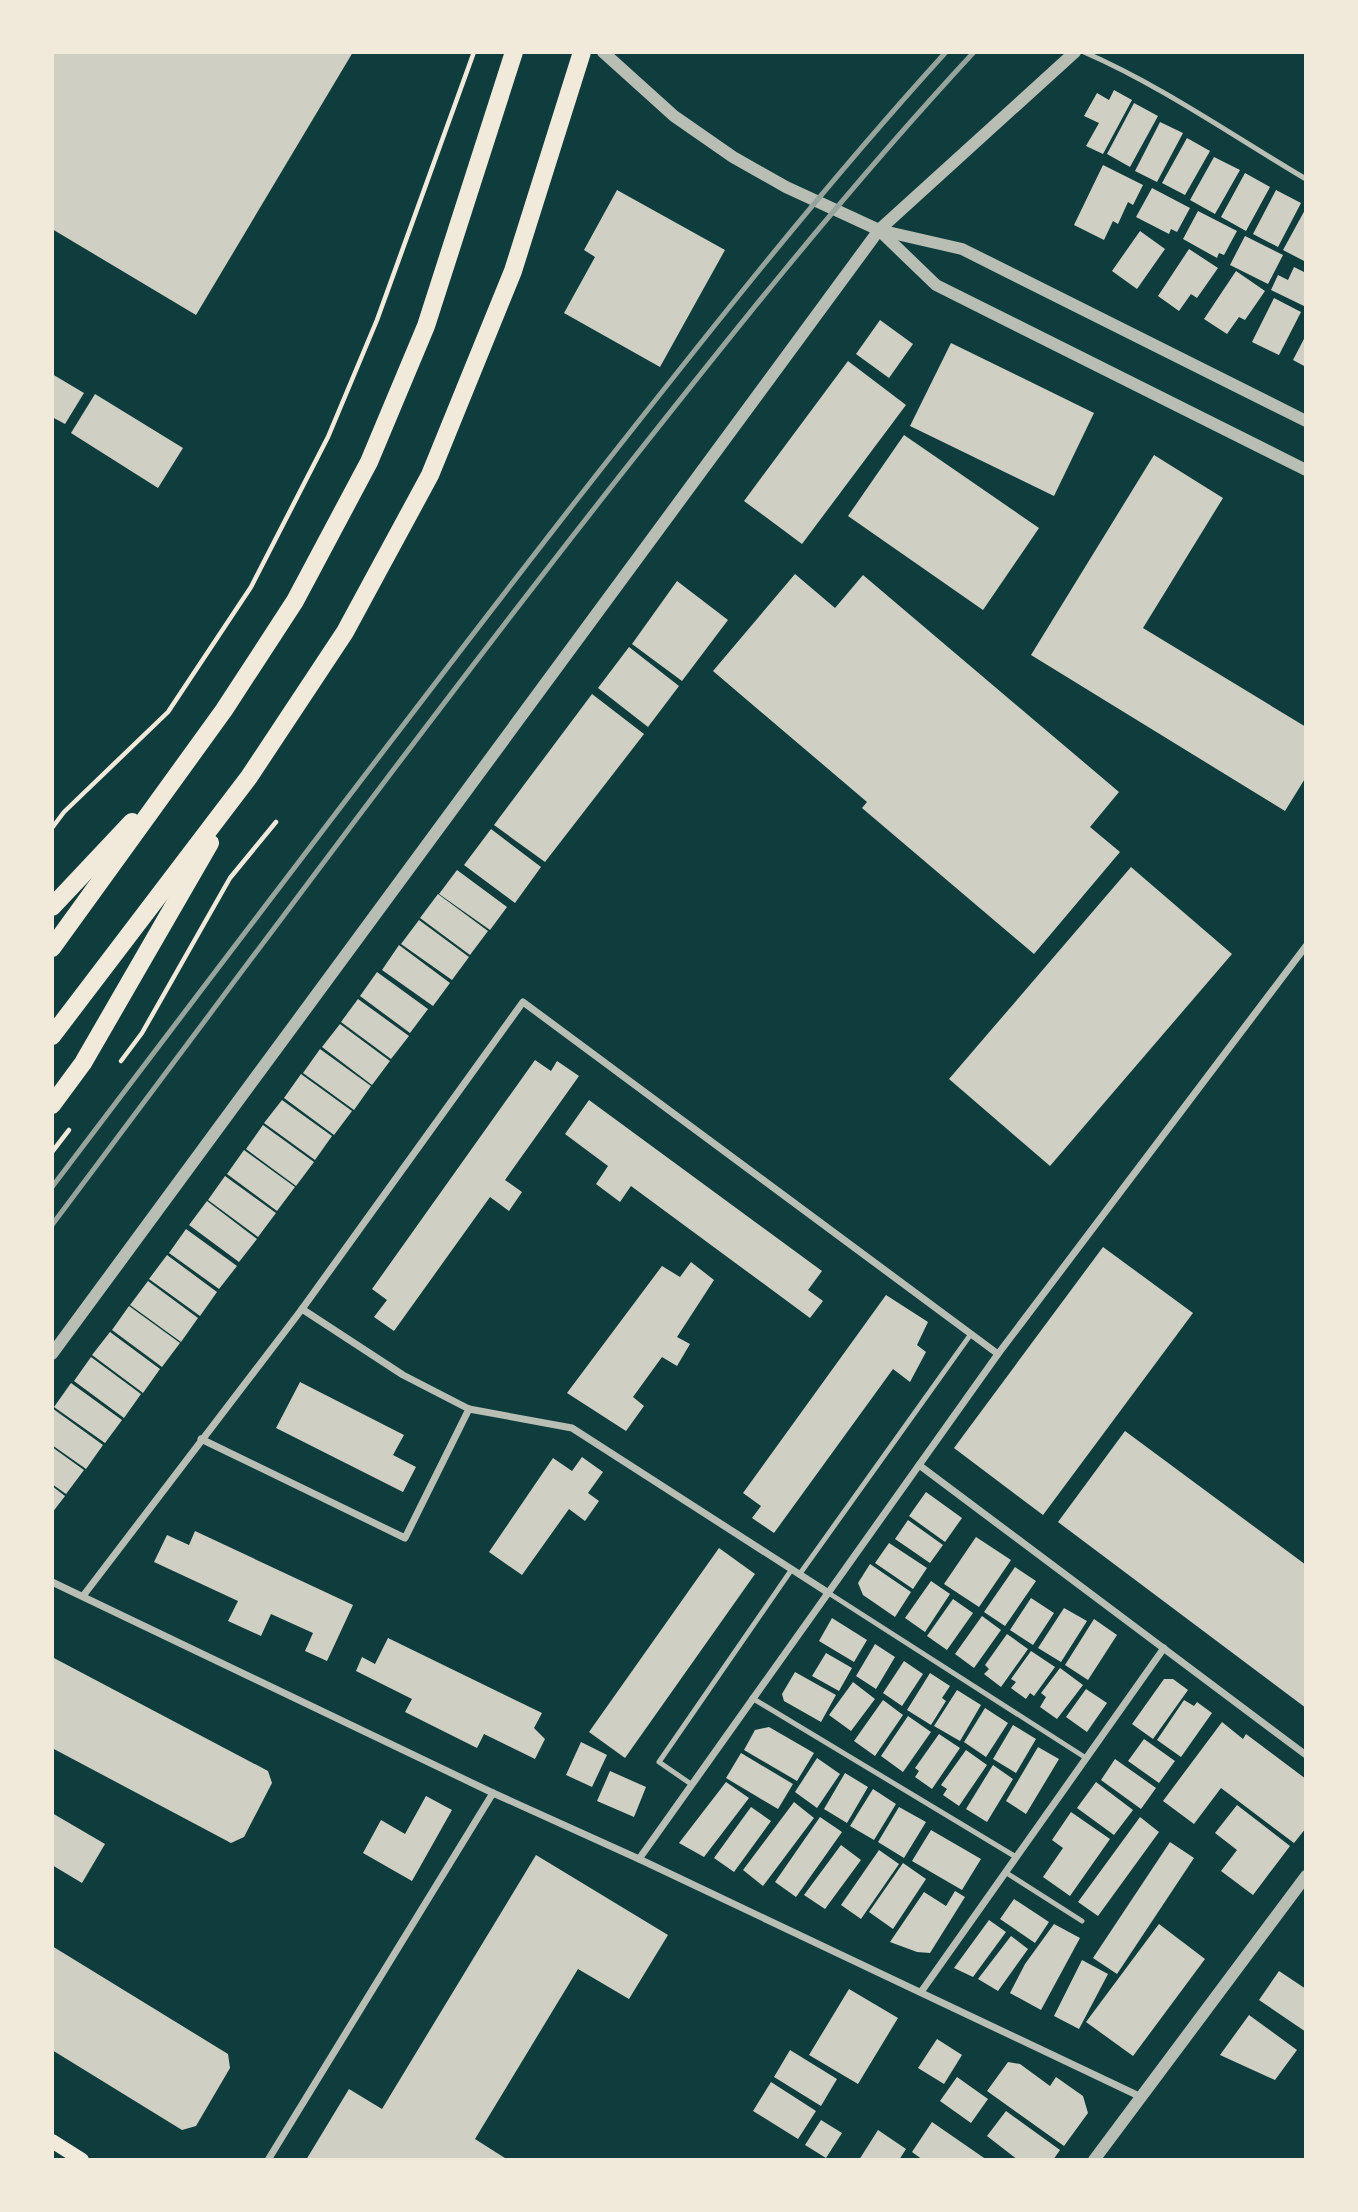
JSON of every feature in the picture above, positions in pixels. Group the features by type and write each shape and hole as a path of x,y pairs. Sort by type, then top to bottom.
{"main road":[{"path":"52,947 224,710 295,601 369,462 425,326 514,52"},
{"path":"52,1105 83,1063 249,777 345,632 430,475 513,271 582,52"},
{"path":"52,907 184,765"},
{"path":"52,1036 249,777"},
{"path":"52,2141 82,2160"}],"street":[{"path":"603,52 674,116 733,157 786,187 879,230 962,249 1306,421"},
{"path":"52,1354 879,230 1075,52"},
{"path":"879,230 936,285 1306,470"},
{"path":"639,1859 998,1354 1306,946"},
{"path":"83,1595 302,1309 523,1002 998,1354"},
{"path":"302,1309 403,1375 469,1409 572,1428 827,1592"},
{"path":"201,1439 405,1538 469,1409"},
{"path":"919,1465 1306,1755"},
{"path":"52,1581 493,1793 639,1859 1139,2096"},
{"path":"920,1992 1164,1648"},
{"path":"268,2160 493,1793"},
{"path":"1094,2160 1139,2096 1306,1876"}],"lane":[{"path":"1084,52 1141,81 1306,178"},
{"path":"800,1575 971,1334"},
{"path":"691,1784 659,1762 792,1569"},
{"path":"827,1592 1086,1758"},
{"path":"752,1698 1016,1857"},
{"path":"1005,1872 1082,1921"}],"path":[{"path":"52,828 64,812 168,712 251,587 328,437 377,320 474,52"},
{"path":"118,1065 142,1033 230,877 276,822"},
{"path":"52,1153 77,1120"}],"building":[{"path":"52,52 353,52 196,315 52,229"},
{"path":"1114,90 1132,100 1103,154 1086,146 1099,123 1084,116 1097,93 1109,100"},
{"path":"1134,103 1158,116 1130,167 1107,154"},
{"path":"1160,122 1183,133 1157,182 1135,171"},
{"path":"1187,138 1210,151 1185,195 1162,183"},
{"path":"1214,157 1240,170 1215,214 1190,200"},
{"path":"1103,165 1143,185 1133,205 1128,202 1118,224 1113,221 1104,240 1074,225"},
{"path":"1245,173 1270,187 1246,231 1221,217"},
{"path":"1152,188 1190,208 1177,232 1171,229 1169,234 1136,217"},
{"path":"617,190 725,250 660,367 564,313 595,257 584,250"},
{"path":"1276,190 1301,203 1278,247 1253,234"},
{"path":"1306,208 1306,262 1283,250"},
{"path":"1198,211 1237,231 1224,255 1219,253 1217,258 1183,239"},
{"path":"1140,231 1165,249 1137,289 1112,271"},
{"path":"1245,236 1283,255 1268,284 1230,265"},
{"path":"1189,249 1218,268 1197,298 1191,294 1179,311 1158,296"},
{"path":"1294,267 1306,273 1304,306 1271,290 1278,275 1288,280"},
{"path":"1236,271 1265,291 1245,320 1239,317 1227,334 1204,319"},
{"path":"1274,298 1301,312 1279,355 1252,342"},
{"path":"880,320 913,344 889,378 856,354"},
{"path":"1306,335 1306,367 1293,360"},
{"path":"951,343 1094,413 1054,496 910,426"},
{"path":"848,361 906,405 802,544 744,501"},
{"path":"52,374 84,393 65,424 52,417"},
{"path":"95,394 183,448 158,488 71,433"},
{"path":"904,435 1039,528 983,610 848,516"},
{"path":"1154,455 1223,498 1143,628 1306,727 1306,777 1285,811 1031,655"},
{"path":"795,574 835,608 863,575 1119,792 1090,827 1120,852 1034,954 862,808 867,802 713,671"},
{"path":"677,581 728,620 682,681 632,644"},
{"path":"629,647 679,686 648,727 598,688"},
{"path":"592,694 644,734 545,862 494,825"},
{"path":"491,829 541,867 515,903 464,865"},
{"path":"1131,867 1232,954 1050,1166 949,1079"},
{"path":"457,870 507,907 490,930 439,894"},
{"path":"438,894 488,931 470,955 420,918"},
{"path":"419,920 469,957 452,980 401,944"},
{"path":"399,945 450,983 433,1006 382,970"},
{"path":"377,972 428,1009 410,1033 360,996"},
{"path":"358,999 409,1036 391,1059 341,1022"},
{"path":"340,1024 390,1061 372,1085 322,1047"},
{"path":"320,1049 371,1086 354,1110 303,1073"},
{"path":"535,1060 551,1071 557,1061 579,1076 505,1180 522,1192 509,1211 490,1197 394,1331 374,1317 387,1300 372,1289"},
{"path":"301,1074 352,1111 334,1135 284,1098"},
{"path":"282,1100 332,1136 315,1160 264,1123"},
{"path":"589,1100 822,1271 808,1290 823,1301 810,1318 631,1186 620,1202 596,1184 608,1166 565,1134"},
{"path":"263,1125 314,1162 296,1186 246,1149"},
{"path":"244,1150 295,1187 277,1211 227,1174"},
{"path":"225,1176 276,1213 258,1237 208,1200"},
{"path":"207,1201 257,1239 239,1262 189,1225"},
{"path":"186,1229 237,1266 219,1289 169,1253"},
{"path":"1103,1247 1193,1313 1043,1515 954,1448"},
{"path":"167,1255 217,1292 200,1316 149,1279"},
{"path":"691,1262 714,1280 677,1337 690,1344 677,1366 662,1357 633,1397 644,1406 626,1431 567,1393 662,1266 680,1277"},
{"path":"148,1281 198,1318 181,1342 130,1305"},
{"path":"886,1295 928,1322 917,1345 926,1352 910,1382 893,1369 774,1533 752,1518 761,1506 743,1493"},
{"path":"129,1306 180,1343 162,1367 112,1330"},
{"path":"110,1332 160,1369 143,1393 92,1355"},
{"path":"91,1357 141,1394 124,1418 74,1381"},
{"path":"300,1382 404,1435 393,1455 416,1467 403,1492 276,1428"},
{"path":"71,1383 122,1420 105,1443 54,1407"},
{"path":"52,1408 103,1445 86,1469 52,1445"},
{"path":"1125,1431 1306,1565 1306,1708 1058,1522"},
{"path":"52,1447 84,1470 66,1494 52,1484"},
{"path":"582,1457 603,1472 588,1493 599,1501 585,1521 569,1509 522,1575 489,1552 553,1458 572,1471"},
{"path":"52,1486 65,1496 52,1513"},
{"path":"926,1492 962,1518 945,1542 909,1516"},
{"path":"908,1520 943,1545 930,1563 895,1539"},
{"path":"195,1531 353,1605 327,1661 305,1651 313,1633 271,1614 261,1636 228,1621 238,1601 154,1562 167,1535 189,1545"},
{"path":"976,1537 1011,1560 979,1607 944,1584"},
{"path":"889,1543 927,1568 913,1589 875,1563"},
{"path":"719,1548 755,1574 625,1758 589,1732"},
{"path":"870,1564 911,1592 895,1617 863,1595 858,1583"},
{"path":"1015,1567 1036,1581 1005,1626 984,1612"},
{"path":"931,1581 950,1594 925,1632 905,1618"},
{"path":"1031,1598 1054,1613 1033,1645 1010,1630"},
{"path":"953,1599 973,1613 947,1650 927,1636"},
{"path":"1064,1608 1087,1621 1061,1662 1038,1648"},
{"path":"982,1616 1001,1630 974,1668 955,1654"},
{"path":"832,1618 867,1640 854,1662 819,1641"},
{"path":"1094,1619 1117,1635 1088,1680 1065,1665"},
{"path":"1007,1634 1028,1649 1001,1687 984,1674 989,1669 985,1665"},
{"path":"388,1638 542,1713 534,1728 545,1739 535,1759 484,1734 477,1748 405,1712 412,1699 356,1671 362,1657 375,1664"},
{"path":"875,1644 895,1657 876,1689 856,1676"},
{"path":"1031,1651 1055,1667 1034,1696 1030,1693 1026,1699 1011,1688 1016,1682 1011,1679"},
{"path":"826,1653 852,1668 839,1691 812,1676"},
{"path":"52,1657 268,1771 272,1783 244,1837 231,1843 52,1748"},
{"path":"904,1661 923,1674 902,1706 883,1693"},
{"path":"1060,1668 1083,1685 1057,1719 1040,1707 1046,1697 1041,1693"},
{"path":"795,1672 836,1695 821,1722 784,1701 782,1694"},
{"path":"930,1673 950,1686 942,1698 946,1701 931,1725 907,1710"},
{"path":"1164,1679 1173,1679 1188,1690 1153,1739 1132,1724"},
{"path":"853,1682 875,1699 851,1731 829,1715"},
{"path":"1086,1689 1107,1703 1087,1732 1066,1717"},
{"path":"957,1690 981,1705 960,1741 934,1726"},
{"path":"883,1700 903,1715 875,1756 854,1741"},
{"path":"1184,1700 1194,1706 1197,1702 1212,1713 1181,1757 1157,1740"},
{"path":"985,1708 1008,1723 986,1757 964,1742"},
{"path":"908,1716 931,1732 903,1772 881,1756"},
{"path":"1222,1722 1243,1739 1246,1734 1306,1779 1306,1828 1294,1843 1221,1788 1194,1824 1163,1801"},
{"path":"1013,1725 1036,1739 1016,1773 993,1759"},
{"path":"769,1727 814,1753 797,1781 744,1750 755,1730"},
{"path":"939,1734 960,1748 932,1789 915,1777 919,1771 915,1768"},
{"path":"1144,1739 1175,1761 1159,1783 1128,1761"},
{"path":"581,1742 607,1755 592,1787 566,1775"},
{"path":"1038,1747 1059,1759 1026,1814 1006,1801"},
{"path":"966,1750 987,1765 959,1806 943,1795 947,1789 941,1785"},
{"path":"741,1753 793,1784 778,1809 726,1778"},
{"path":"817,1758 840,1774 817,1808 795,1792"},
{"path":"1115,1759 1156,1788 1141,1809 1101,1780"},
{"path":"993,1765 1013,1779 987,1822 966,1809"},
{"path":"610,1771 646,1787 634,1817 597,1801"},
{"path":"845,1773 868,1787 847,1823 824,1809"},
{"path":"726,1782 749,1798 704,1857 679,1843"},
{"path":"1096,1782 1133,1810 1114,1835 1077,1808"},
{"path":"873,1789 896,1804 874,1840 850,1826"},
{"path":"426,1796 452,1810 412,1881 363,1853 381,1820 405,1834"},
{"path":"794,1802 814,1818 763,1886 743,1870"},
{"path":"1237,1805 1290,1846 1253,1895 1221,1871 1237,1850 1215,1833"},
{"path":"751,1807 771,1821 734,1872 714,1858"},
{"path":"899,1807 926,1822 904,1858 878,1842"},
{"path":"1071,1812 1110,1839 1070,1896 1043,1877 1063,1848 1052,1840"},
{"path":"52,1813 105,1844 82,1883 52,1865"},
{"path":"820,1817 842,1832 796,1897 775,1882"},
{"path":"1140,1817 1159,1832 1098,1916 1078,1902"},
{"path":"931,1830 981,1859 962,1890 912,1861"},
{"path":"1170,1842 1194,1858 1117,1974 1093,1958"},
{"path":"841,1845 861,1860 825,1909 804,1895"},
{"path":"879,1850 899,1864 861,1919 841,1905"},
{"path":"536,1855 668,1935 629,1999 578,1969 475,2139 508,2160 306,2160 349,2089 382,2109"},
{"path":"903,1863 926,1879 893,1929 869,1912"},
{"path":"955,1891 965,1897 930,1953 917,1952 890,1942 924,1892 946,1906"},
{"path":"1014,1899 1049,1922 1035,1943 1000,1919"},
{"path":"989,1920 1006,1932 973,1977 954,1968"},
{"path":"1054,1924 1080,1938 1041,2010 1010,1993 1025,1964"},
{"path":"1159,1924 1205,1959 1133,2056 1086,2022"},
{"path":"1011,1936 1028,1949 998,1991 978,1979"},
{"path":"52,1946 228,2054 230,2068 196,2126 182,2130 52,2050"},
{"path":"1082,1960 1108,1974 1079,2029 1054,2016"},
{"path":"1279,1971 1306,1989 1306,2032 1259,2000"},
{"path":"849,1989 898,2018 858,2084 809,2055"},
{"path":"1249,2015 1297,2050 1275,2080 1220,2055"},
{"path":"937,2039 962,2055 944,2084 918,2068"},
{"path":"790,2050 837,2079 821,2106 774,2077"},
{"path":"1008,2062 1020,2064 1050,2086 1056,2077 1083,2096 1088,2113 1064,2146 987,2091"},
{"path":"957,2077 988,2099 971,2123 940,2101"},
{"path":"771,2082 816,2111 798,2139 753,2111"},
{"path":"1006,2111 1060,2150 1053,2160 1018,2160 987,2136"},
{"path":"821,2120 842,2133 826,2158 805,2145"},
{"path":"932,2122 987,2160 923,2160 912,2152"},
{"path":"878,2130 906,2149 899,2160 859,2160"}],"railway":[{"path":"52,1187 617,448 802,219 946,52"},
{"path":"52,1225 395,768 604,496 831,215 974,52"}]}
